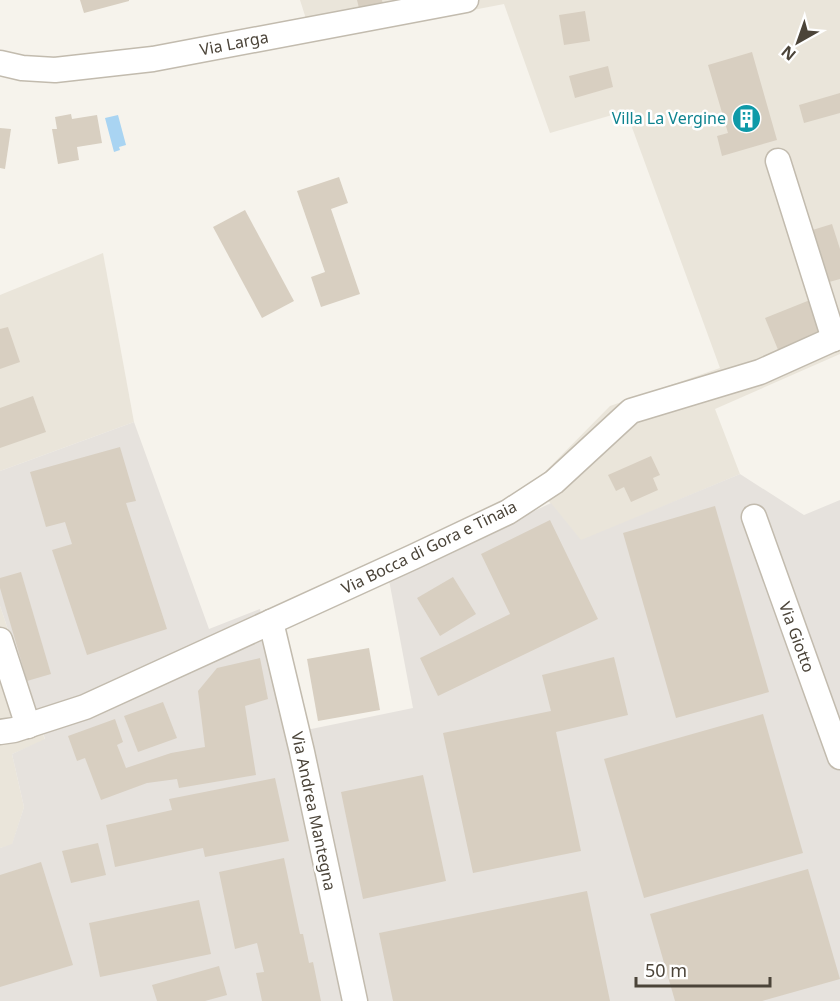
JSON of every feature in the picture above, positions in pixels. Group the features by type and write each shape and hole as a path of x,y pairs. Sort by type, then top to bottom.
{"street":[{"name":"Via Larga","path":"0,63 22,68 55,70 153,59 466,0"},
{"path":"778,161 837,338"},
{"name":"Via Bocca di Gora e Tinaia","path":"0,732 28,726 85,707 508,512 554,482 631,411 760,372 837,338"},
{"name":"Via Giotto","path":"754,518 840,757"},
{"name":"Via Andrea Mantegna","path":"271,622 302,752 355,1001"},
{"path":"0,640 28,726"}],"shaded area":[{"path":"300,0 840,0 840,354 715,409 740,474 581,541 534,483 610,406 720,368 626,111 550,133 504,4 313,41"},
{"path":"103,253 134,422 0,471 0,295"},
{"path":"134,422 209,629 260,609 287,734 413,708 389,580 551,503 581,540 740,474 804,515 840,500 840,1001 0,1001 0,848 12,844 24,807 12,754 45,739 0,606 0,471"},
{"path":"0,606 45,740 12,754 24,807 12,845 0,848"}],"water":[{"path":"118,115 126,145 114,152 105,118"}],"building":[{"path":"80,0 129,0 129,1 84,13"},
{"path":"357,0 382,0 383,4 359,8"},
{"path":"585,11 590,41 564,45 559,15"},
{"name":"Villa La Vergine","path":"752,52 777,140 722,156 717,136 728,133 708,65"},
{"path":"608,66 613,87 575,98 569,76"},
{"path":"840,93 840,113 804,123 799,105"},
{"path":"71,114 72,119 97,115 102,143 77,147 79,160 58,164 52,129 57,129 55,117"},
{"path":"0,128 11,129 5,169 0,168"},
{"path":"339,177 348,203 331,209 360,294 321,307 311,277 325,272 297,191"},
{"path":"245,210 294,301 262,318 213,227"},
{"path":"832,224 840,249 840,279 822,284 806,232"},
{"path":"810,300 826,339 781,357 765,318"},
{"path":"8,327 20,362 0,369 0,329"},
{"path":"33,396 46,432 0,448 0,408"},
{"path":"120,447 136,501 126,503 167,629 87,655 52,550 72,544 65,522 46,527 30,472"},
{"path":"651,456 660,475 653,478 658,490 631,502 624,487 616,491 608,475"},
{"path":"715,506 769,692 676,718 623,533"},
{"path":"550,520 598,619 438,696 420,658 510,614 481,554"},
{"path":"21,572 51,674 27,681 0,588 0,578"},
{"path":"453,577 476,614 440,636 417,598"},
{"path":"369,648 380,710 318,721 307,659"},
{"path":"614,657 628,715 556,732 581,851 473,873 443,733 551,711 542,675"},
{"path":"260,658 268,699 245,706 256,775 179,788 177,779 147,783 101,800 85,758 77,761 68,736 115,719 123,742 117,745 126,768 171,753 205,747 198,691 217,668"},
{"path":"163,702 177,738 138,752 124,716"},
{"path":"763,714 803,853 644,898 604,759"},
{"path":"423,775 446,881 363,899 341,792"},
{"path":"275,778 289,841 205,857 203,848 115,867 106,825 172,810 169,799"},
{"path":"98,843 106,875 71,883 62,851"},
{"path":"284,858 300,934 303,934 309,963 313,962 321,1001 262,1001 256,973 264,972 257,943 235,949 219,872"},
{"path":"41,862 73,965 0,987 0,875"},
{"path":"808,869 840,979 762,1001 675,1001 650,914"},
{"path":"587,891 610,1001 393,1001 379,933"},
{"path":"199,900 211,954 100,977 89,923"},
{"path":"219,966 227,995 205,1001 157,1001 152,985"}],"place":[{"name":"Villa La Vergine","path":"747,118"}]}
